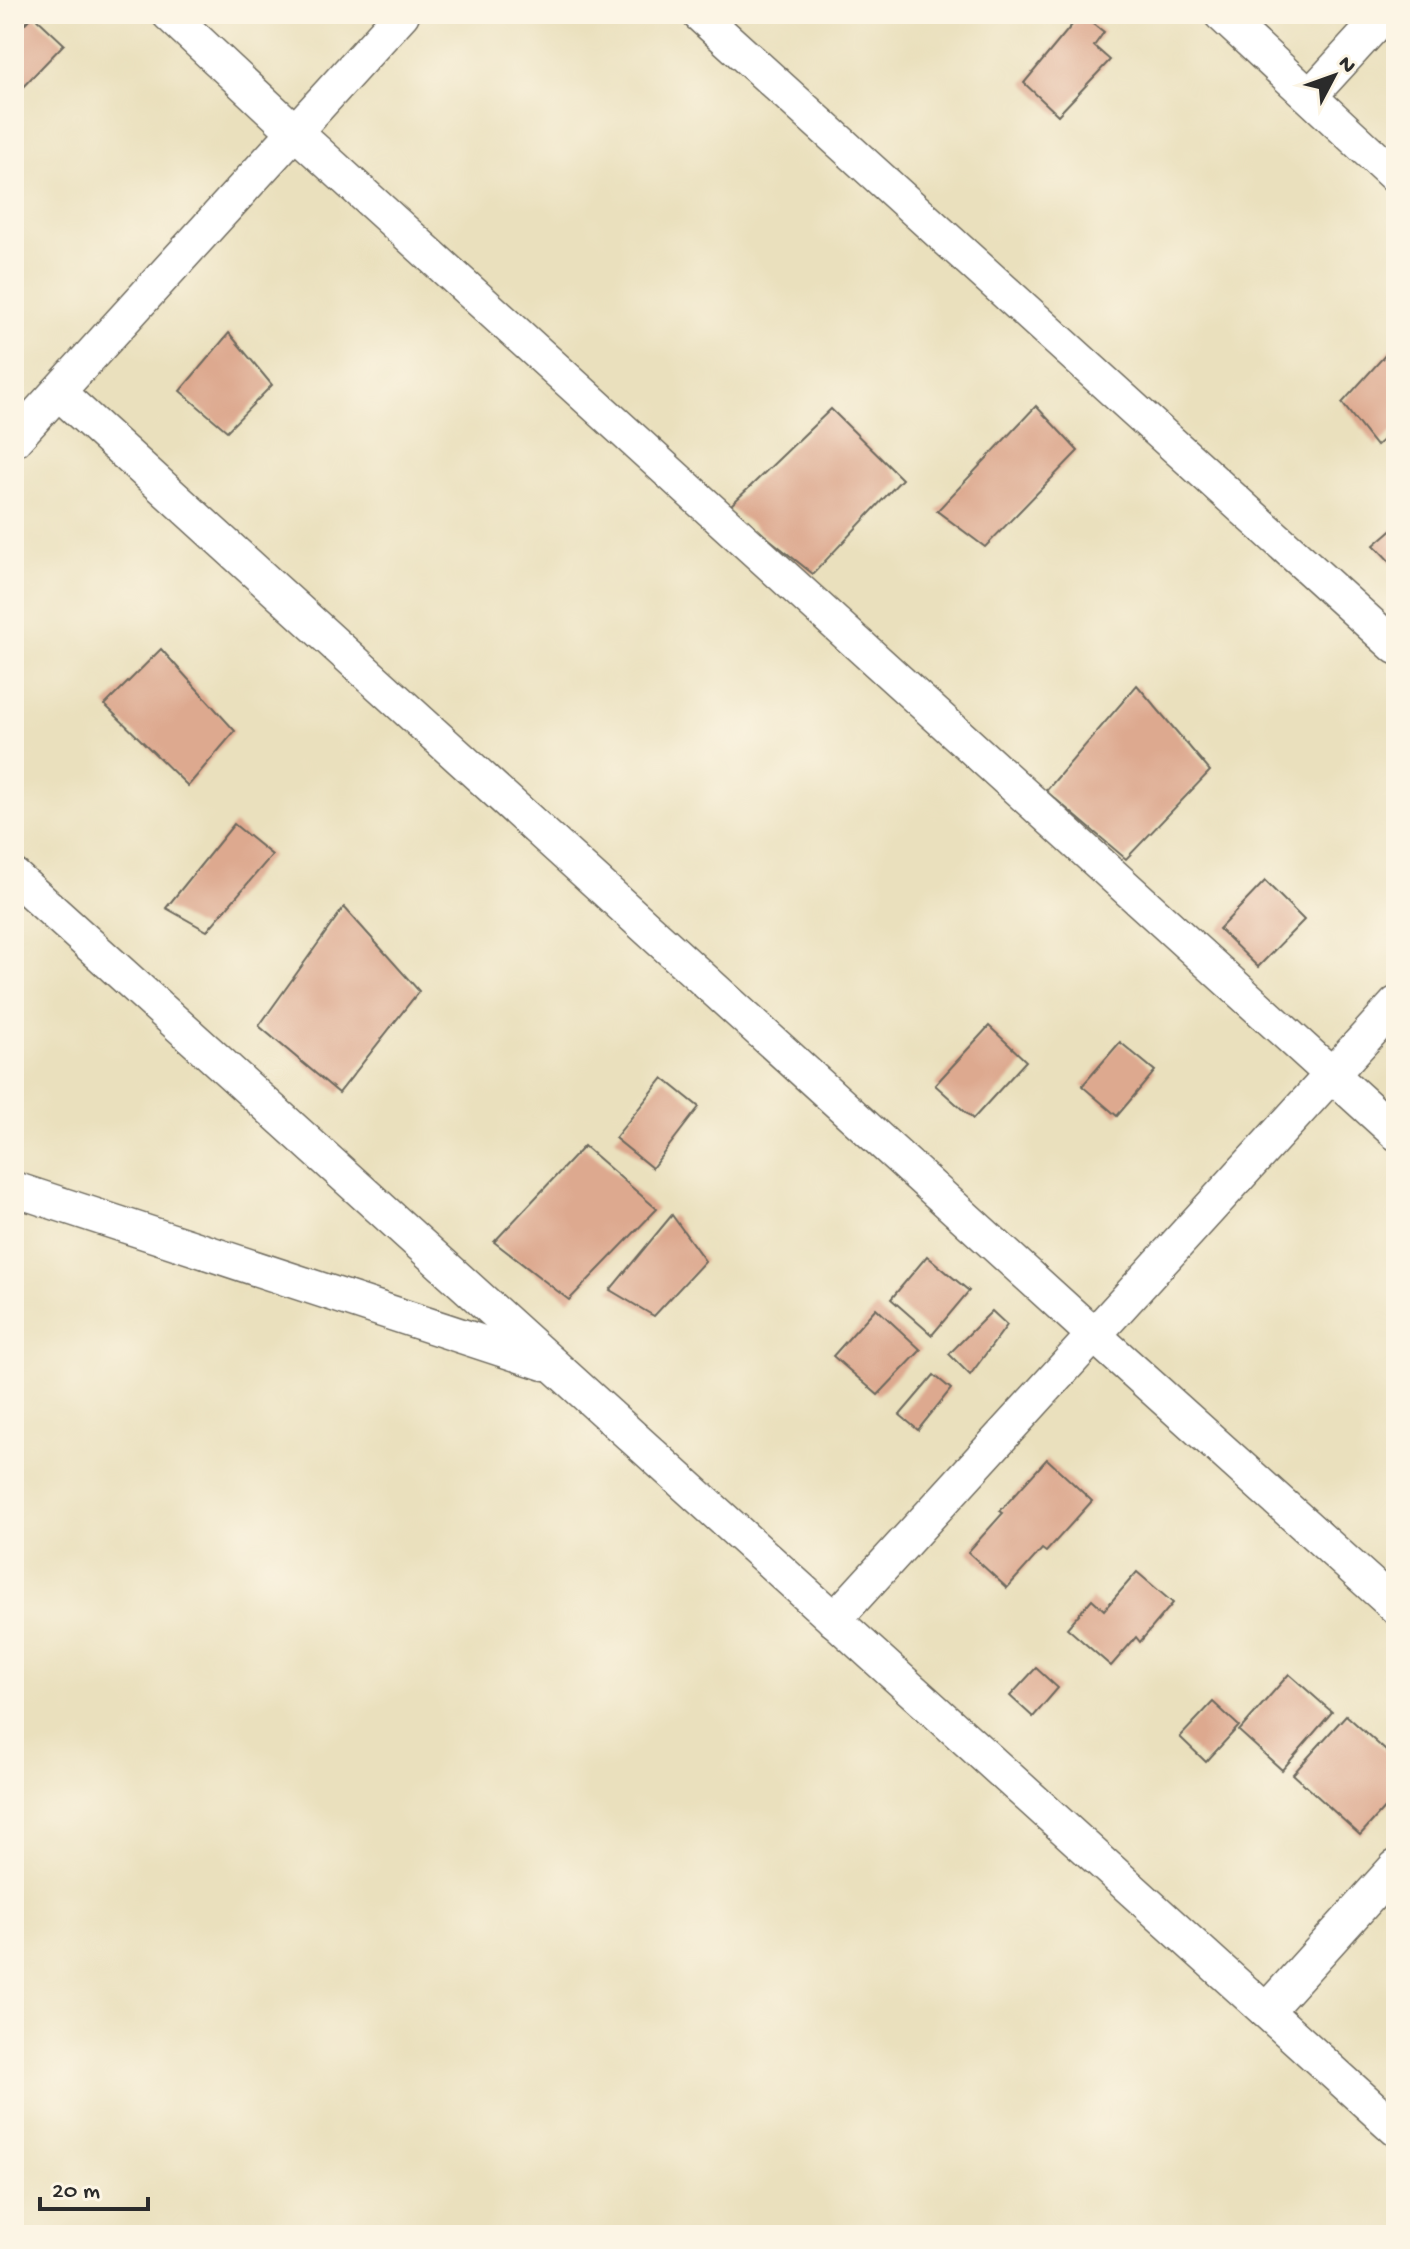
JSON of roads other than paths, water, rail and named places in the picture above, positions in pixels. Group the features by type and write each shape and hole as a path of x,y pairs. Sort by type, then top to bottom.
{"street":[{"path":"169,14 1396,1133"},
{"path":"14,440 402,14"},
{"path":"699,14 1396,647"},
{"path":"1221,14 1396,177"},
{"path":"1310,96 1385,14"},
{"path":"58,392 1396,1607"},
{"path":"14,876 1396,2129"},
{"path":"834,1620 1396,1004"},
{"path":"14,1189 555,1367"},
{"path":"1266,2011 1396,1867"}]}
